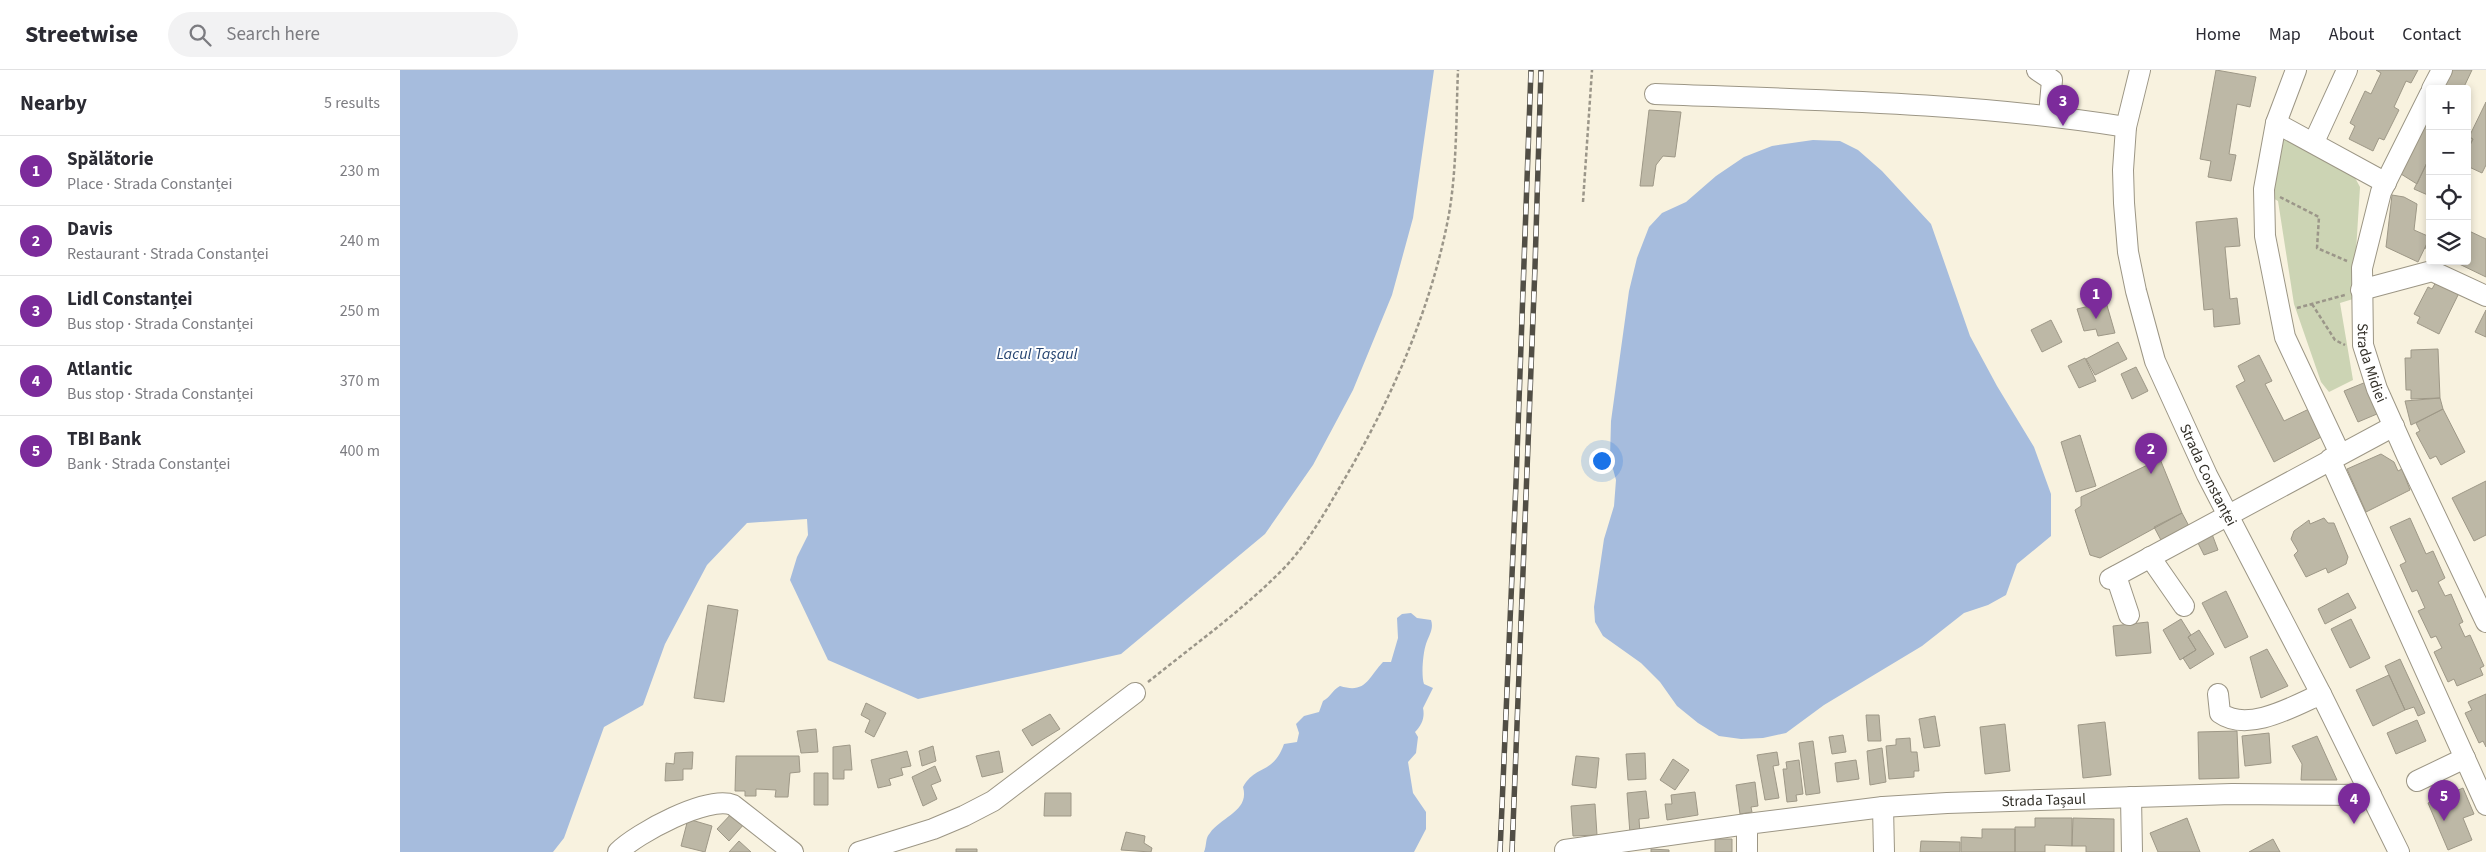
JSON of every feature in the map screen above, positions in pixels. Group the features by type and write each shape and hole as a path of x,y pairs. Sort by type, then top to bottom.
{"street":[{"name":"Strada Constanței","path":"2140,70 2126,127 2122,170 2128,252 2145,328 2168,394 2227,515 2321,694 2399,852"},
{"path":"2296,70 2276,123 2264,189 2265,236 2279,314 2285,337 2335,457 2486,805"},
{"path":"2314,142 2347,70"},
{"path":"2434,85 2442,70"},
{"path":"2047,73 2049,115"},
{"path":"1655,94 1953,106 2049,115 2126,127"},
{"name":"Strada Midiei","path":"2426,102 2381,192 2362,268 2363,345 2377,389 2486,622"},
{"path":"2276,123 2314,142 2386,183"},
{"path":"2361,290 2432,271 2486,296"},
{"path":"2129,615 2113,577 2394,426"},
{"path":"2150,557 2184,606"},
{"path":"860,852 933,829 993,802 1135,693"},
{"path":"2218,694 2220,714 2234,720 2262,719 2321,694"},
{"path":"2417,782 2465,758"},
{"name":"Strada Tașaul","path":"1566,850 1883,807 2232,794 2371,795"},
{"path":"2132,797 2132,852"},
{"path":"618,852 629,841 672,818 710,805 726,802 741,811 793,852"},
{"path":"1883,807 1884,852"},
{"path":"1747,824 1747,852"}],"path":[{"path":"1135,693 1242,606 1287,564 1316,526 1358,458 1428,300 1439,264 1449,211 1458,70"},
{"path":"1583,202 1592,70"},
{"path":"2264,189 2319,217 2317,248 2362,268"},
{"path":"2279,314 2361,290"},
{"path":"2312,304 2335,340 2348,346 2363,345"}],"green space":[{"path":"2284,136 2353,174 2360,187 2353,299 2340,303 2353,380 2329,392 2321,382 2294,304 2278,201 2269,196"}],"water":[{"name":"Lacul Tașaul","path":"400,70 1434,70 1413,218 1392,295 1353,390 1313,465 1265,534 1121,654 918,699 828,660 790,580 797,557 808,535 807,519 747,523 707,565 665,644 643,705 604,727 564,838 553,852 400,852"},
{"path":"1813,140 1840,141 1858,150 1882,171 1931,224 1970,336 1997,386 2034,447 2051,494 2051,536 2017,564 2006,595 1988,605 1964,613 1922,646 1824,705 1786,733 1763,738 1741,739 1719,736 1698,723 1677,706 1660,682 1641,663 1603,636 1595,622 1594,607 1604,539 1614,506 1616,480 1610,458 1611,421 1629,291 1637,258 1649,227 1662,213 1686,202 1716,176 1744,157 1772,146"},
{"path":"1411,613 1417,618 1431,620 1432,623 1432,629 1424,653 1423,675 1424,684 1433,688 1423,708 1424,715 1422,721 1415,732 1418,737 1416,753 1408,762 1413,793 1426,812 1426,829 1414,852 1204,852 1208,835 1239,808 1244,795 1243,787 1248,780 1275,761 1284,744 1297,742 1299,733 1296,724 1304,716 1319,712 1323,701 1340,686 1356,688 1361,686 1370,679 1383,662 1391,662 1398,638 1397,618 1402,614"}],"building":[{"path":"2216,70 2256,77 2250,107 2237,104 2229,154 2236,155 2231,181 2208,177 2211,161 2200,159"},
{"path":"2376,70 2418,70 2411,83 2406,81 2394,107 2399,110 2384,140 2379,138 2373,151 2349,139 2355,126 2350,123 2365,91 2371,94 2381,73"},
{"path":"2452,70 2472,70 2465,85 2444,85"},
{"path":"2486,102 2486,165 2482,173 2471,168 2471,143 2473,139 2471,138 2471,133"},
{"path":"1649,110 1681,112 1675,157 1663,156 1656,165 1653,186 1640,186"},
{"path":"2426,122 2426,165 2417,184 2401,174"},
{"path":"2426,165 2426,194 2414,189"},
{"path":"2392,195 2404,197 2417,204 2414,230 2426,235 2426,245 2418,262 2386,247"},
{"path":"2237,218 2240,246 2225,247 2230,299 2237,298 2240,324 2214,327 2213,309 2204,310 2196,222"},
{"path":"2471,232 2486,239 2486,277 2461,265 2471,265"},
{"path":"2437,280 2460,291 2439,334 2417,323 2420,317 2414,314 2428,287 2432,289"},
{"path":"2106,302 2115,333 2098,336 2096,329 2084,331 2077,309"},
{"path":"2486,310 2486,337 2475,332"},
{"path":"2051,320 2062,342 2042,352 2031,330"},
{"path":"2118,342 2127,359 2095,375 2086,359"},
{"path":"2438,349 2440,398 2411,399 2411,390 2406,390 2405,358 2411,358 2411,350"},
{"path":"2259,355 2272,381 2265,384 2284,421 2309,409 2323,436 2274,462 2236,386 2245,381 2238,366"},
{"path":"2085,358 2096,381 2079,388 2068,366"},
{"path":"2136,367 2148,391 2132,399 2121,374"},
{"path":"2371,380 2384,411 2358,422 2344,391"},
{"path":"2440,398 2443,409 2411,425 2405,401"},
{"path":"2443,409 2465,452 2441,465 2436,456 2430,459 2416,433 2420,431 2416,423"},
{"path":"2080,435 2096,486 2076,492 2061,442"},
{"path":"2381,454 2394,462 2398,471 2402,469 2410,490 2366,512 2347,469"},
{"path":"2160,459 2182,513 2100,558 2090,555 2075,510 2081,506 2081,497"},
{"path":"2486,481 2486,535 2474,541 2452,498"},
{"path":"2182,513 2190,528 2162,542 2154,527"},
{"path":"2324,518 2328,523 2334,523 2348,557 2346,564 2328,573 2326,568 2306,577 2294,555 2298,551 2291,539 2294,531 2309,520 2310,524"},
{"path":"2410,518 2426,554 2433,551 2445,578 2438,582 2445,596 2451,594 2463,622 2459,624 2465,637 2470,635 2484,666 2480,668 2483,675 2457,686 2454,679 2448,682 2434,652 2442,648 2436,636 2431,638 2418,611 2425,608 2417,590 2412,592 2400,565 2406,562 2390,527"},
{"path":"2212,534 2218,550 2204,555 2197,541"},
{"path":"2226,591 2248,637 2225,648 2202,603"},
{"path":"2348,593 2356,608 2325,624 2318,609"},
{"path":"708,605 738,610 724,702 694,698"},
{"path":"2181,619 2191,635 2188,637 2196,650 2180,660 2163,630"},
{"path":"2351,619 2370,658 2350,668 2331,629"},
{"path":"2148,622 2151,653 2116,656 2113,626"},
{"path":"2199,630 2214,654 2190,669 2183,658 2196,650 2188,637"},
{"path":"2267,649 2288,686 2261,698 2250,657"},
{"path":"2400,659 2425,713 2418,716 2414,707 2405,710 2385,666"},
{"path":"2389,675 2405,710 2373,726 2356,690"},
{"path":"2486,694 2486,747 2483,741 2479,743 2465,713 2472,710 2468,702"},
{"path":"866,703 886,713 874,737 865,732 870,720 861,715"},
{"path":"1050,714 1060,729 1032,746 1022,730"},
{"path":"1866,715 1879,715 1881,741 1868,741"},
{"path":"1935,716 1940,746 1924,748 1919,719"},
{"path":"2417,720 2426,741 2396,754 2387,733"},
{"path":"2105,722 2111,775 2083,778 2078,725"},
{"path":"2005,724 2010,771 1985,774 1980,727"},
{"path":"816,729 818,752 801,753 797,731"},
{"path":"2237,731 2239,778 2199,779 2198,732"},
{"path":"2269,733 2271,763 2245,766 2242,736"},
{"path":"1843,735 1846,752 1832,754 1829,737"},
{"path":"2317,736 2337,780 2301,780 2302,764 2292,746"},
{"path":"1910,738 1911,752 1917,752 1919,771 1914,771 1914,777 1889,779 1886,746 1896,745 1896,739"},
{"path":"1813,741 1820,793 1806,795 1799,743"},
{"path":"850,745 852,770 844,770 844,779 833,779 833,747"},
{"path":"933,746 936,761 922,766 919,751"},
{"path":"1882,748 1886,782 1870,785 1867,751"},
{"path":"907,751 911,766 901,768 903,775 889,779 891,785 878,788 871,760"},
{"path":"999,751 1003,772 982,777 976,756"},
{"path":"693,752 692,769 683,769 683,780 665,781 666,763 674,764 675,753"},
{"path":"1777,752 1779,765 1773,766 1779,798 1765,800 1757,755"},
{"path":"1645,753 1646,779 1628,780 1626,754"},
{"path":"736,756 799,756 800,772 790,773 788,797 775,797 776,790 756,789 756,796 745,796 745,791 735,791"},
{"path":"1576,756 1599,758 1596,788 1572,785"},
{"path":"1673,759 1689,770 1675,790 1660,780"},
{"path":"1799,760 1803,794 1796,795 1797,801 1787,802 1783,769 1787,769 1786,762"},
{"path":"1856,760 1859,779 1837,782 1835,763"},
{"path":"935,766 941,781 931,785 937,799 923,806 912,777"},
{"path":"814,773 828,773 828,805 814,805"},
{"path":"1755,782 1758,806 1751,807 1752,812 1740,814 1736,785"},
{"path":"2463,788 2474,814 2463,818 2472,840 2448,850 2428,803"},
{"path":"1646,791 1649,818 1639,819 1640,833 1630,834 1627,793"},
{"path":"1695,792 1698,815 1667,820 1665,804 1672,804 1671,795"},
{"path":"1045,793 1071,793 1071,816 1044,816"},
{"path":"1595,804 1597,835 1573,836 1571,806"},
{"path":"733,812 745,823 729,841 717,829"},
{"path":"2035,818 2072,818 2072,846 2045,845 2045,852 2015,852 2015,827 2035,827"},
{"path":"2073,818 2114,819 2114,852 2086,852 2086,846 2072,846"},
{"path":"2187,818 2200,852 2158,852 2150,833"},
{"path":"688,819 712,826 705,852 681,846"},
{"path":"1982,829 2015,829 2015,852 1961,852 1961,837 1982,838"},
{"path":"1126,832 1145,836 1144,843 1152,848 1151,852 1121,850"},
{"path":"1715,839 1732,839 1732,852 1715,852"},
{"path":"2273,839 2280,852 2249,852"},
{"path":"739,841 751,852 729,852"},
{"path":"1921,841 1960,842 1960,852 1920,852"},
{"path":"956,849 977,849 977,852 956,852"},
{"path":"1651,849 1669,850 1669,852 1651,852"}],"railway":[{"path":"1500,852 1531,70"},
{"path":"1512,852 1541,70"}],"place":[{"name":"Lidl Constanței","path":"2063,126"},
{"name":"Spălătorie","path":"2096,319"},
{"name":"Davis","path":"2151,474"},
{"name":"TBI Bank","path":"2444,821"},
{"name":"Atlantic","path":"2354,824"}]}
